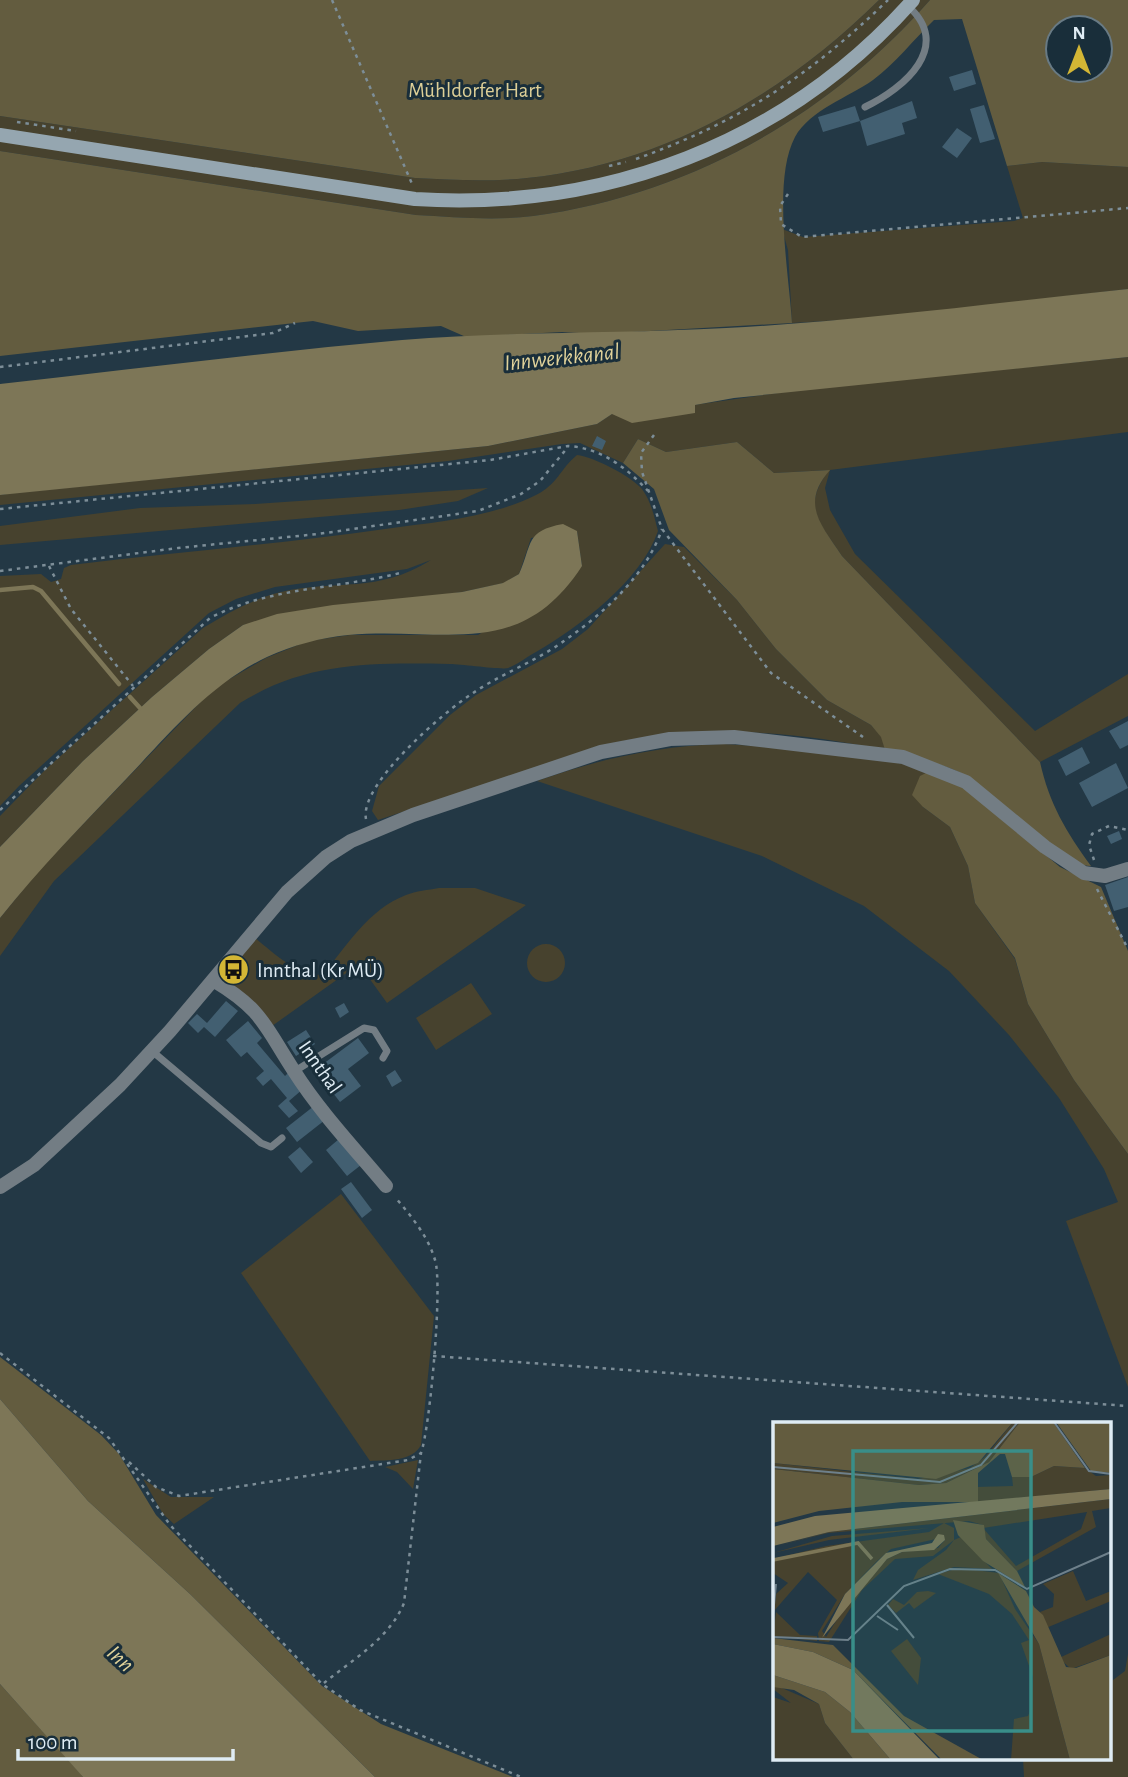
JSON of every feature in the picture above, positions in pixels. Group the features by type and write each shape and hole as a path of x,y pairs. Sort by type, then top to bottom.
{"main road":[{"path":"0,135 415,199 468,202 552,196 612,183 674,164 740,134 816,87 910,3"}],"street":[{"path":"0,1188 34,1165 63,1140 152,1051 301,877 338,849 413,815 617,748 670,739 734,737 854,749 930,765 966,782 1066,863 1097,876 1128,869"},
{"name":"Innthal","path":"213,979 254,1009 272,1030 294,1072 386,1186"}],"lane":[{"path":"865,107 892,93 922,57 927,44 926,30 910,3"},
{"path":"294,1072 363,1028 374,1030 387,1051 383,1058"},
{"path":"152,1051 261,1143 271,1147 282,1138"}],"path":[{"path":"332,0 413,183 415,199"},
{"path":"606,167 678,144 751,108 830,54 888,0"},
{"path":"11,121 87,133"},
{"path":"399,181 413,183"},
{"path":"788,194 779,206 781,224 802,237 1128,208"},
{"path":"0,367 272,333 295,323"},
{"path":"654,435 641,453 642,472 662,529 771,673 867,740"},
{"path":"0,509 490,460 568,446 581,447 610,459 648,491"},
{"path":"0,572 178,548 318,534 478,511 521,494 540,481 557,464 568,446"},
{"path":"369,833 365,814 369,798 396,761 471,694 560,644 598,614 642,567 656,546 662,529"},
{"path":"49,566 71,609 133,686"},
{"path":"0,810 210,618 236,604 270,595 400,573"},
{"path":"1128,830 1108,826 1092,834 1089,845 1101,900 1128,949"},
{"path":"323,1684 391,1628 404,1603 438,1299 436,1262 415,1221 386,1186"},
{"path":"0,1353 83,1415 156,1487 179,1496 408,1460 421,1453"},
{"path":"433,1356 1128,1406"},
{"path":"125,1457 170,1525 323,1684 359,1710 521,1777"}],"shaded area":[{"path":"879,0 930,0 890,42 846,80 800,114 751,144 700,169 646,190 533,216 489,218 416,215 0,151 0,116 415,178 499,180 577,170 626,158 673,141 718,119 803,66"},
{"path":"1042,162 1128,167 1128,289 889,317 792,323 788,250 782,229 803,237 1014,221 1023,218 1007,166"},
{"path":"1128,357 1128,432 830,470 825,488 830,510 855,554 1035,731 1128,674 1128,716 1040,762 842,556 816,514 816,495 829,470 774,473 737,442 666,452 638,439 623,463 580,443 562,444 448,461 0,505 0,495 14,493 488,446 597,424 612,414 695,413 694,405 799,390"},
{"path":"577,455 602,463 637,484 648,499 658,531 638,567 607,600 571,629 508,668 456,664 342,667 291,679 240,703 54,881 0,956 0,918 39,870 214,688 266,658 308,641 350,635 478,635 582,566 577,531 531,538 519,574 504,583 462,592 243,625 209,649 152,697 83,761 0,847 0,816 46,769 203,628 260,598 301,588 393,578 431,560 407,569 275,587 236,599 209,613 0,806 0,576 41,574 51,582 61,579 64,568 71,565 346,534 481,514 518,503 543,491"},
{"path":"488,488 458,501 399,510 0,545 0,526 140,508 255,504"},
{"path":"665,544 684,547 737,600 776,649 827,700 871,725 882,737 885,750 816,738 745,732 639,738 605,745 378,820 372,811 379,786 450,715 476,695 562,649 588,629"},
{"path":"723,744 854,755 928,772 923,807 950,827 968,866 975,903 1015,959 1028,1004 1074,1080 1128,1154 1128,1387 1066,1221 1118,1202 1104,1169 1059,1098 1009,1035 949,971 864,906 762,856 537,781 628,755"},
{"path":"439,888 475,888 526,905 387,1003 359,964 272,1026 245,995 224,979 255,938 295,968 323,975 359,929 381,909 406,895"},
{"path":"546,944 560,949 565,963 560,977 546,982 532,977 527,963 532,949"},
{"path":"471,983 492,1014 436,1050 416,1018"},
{"path":"341,1194 434,1316 421,1445 412,1455 398,1459 370,1461 241,1273"},
{"path":"418,1460 413,1489 397,1472 385,1467"},
{"path":"143,1479 171,1497 214,1497 174,1524 163,1514"},
{"path":"1128,1654 1128,1777 1024,1777 1023,1760 1110,1760 1110,1682 1125,1671"}],"green space":[{"name":"Mühldorfer Hart","path":"0,0 879,0 803,66 718,119 673,141 626,158 577,170 527,178 457,180 415,178 0,116"},
{"path":"930,0 1128,0 1128,167 1042,162 1007,166 962,19 934,20 881,74 810,119 795,137 788,155 783,202 792,323 597,334 562,332 466,337 441,326 358,331 313,321 0,356 0,151 416,215 489,218 533,216 646,190 700,169 751,144 800,114 846,80 890,42"},
{"path":"638,439 666,452 737,442 774,473 830,470 816,493 815,504 827,534 842,556 1040,762 1048,791 1060,817 1091,866 1065,855 1048,843 960,772 885,750 881,737 871,725 827,700 776,649 737,600 669,530 654,489 623,463"},
{"path":"928,772 964,788 1060,867 1101,887 1128,951 1128,1154 1074,1080 1028,1004 1015,958 975,903 968,866 950,827 912,795 920,776"},
{"path":"0,1357 101,1435 119,1454 156,1515 322,1686 381,1724 513,1777 375,1777 190,1594 88,1501 0,1399"},
{"path":"0,1684 80,1773 83,1777 0,1777"}],"water":[{"name":"Innwerkkanal","path":"1128,289 1128,357 734,398 695,405 695,413 632,423 612,414 597,424 488,446 0,495 0,384 402,340 777,325"},
{"path":"563,524 577,531 582,566 558,596 532,616 505,628 477,633 383,633 317,640 267,657 227,681 192,710 160,743 62,846 0,918 0,847 83,761 152,697 209,649 243,625 277,614 333,605 462,592 503,583 519,574 536,535 542,530"},
{"name":"Inn","path":"0,1399 88,1501 190,1594 375,1777 83,1777 0,1684"}],"building":[{"path":"972,70 976,84 954,91 949,77"},
{"path":"912,101 917,118 902,123 905,134 867,146 860,121"},
{"path":"984,105 995,139 980,143 970,109"},
{"path":"855,106 860,121 823,132 818,117"},
{"path":"957,128 972,138 957,158 942,147"},
{"path":"597,436 606,441 602,450 592,446"},
{"path":"1128,721 1128,745 1120,749 1109,731"},
{"path":"1082,747 1090,763 1066,776 1058,760"},
{"path":"1116,763 1128,788 1092,807 1079,783"},
{"path":"1119,831 1122,839 1111,844 1107,836"},
{"path":"1128,877 1128,907 1114,911 1105,885"},
{"path":"226,1001 238,1011 215,1037 204,1027 198,1033 188,1023 197,1014 207,1023"},
{"path":"344,1003 349,1012 340,1018 335,1008"},
{"path":"248,1021 262,1038 257,1043 285,1076 288,1073 303,1089 289,1101 298,1111 289,1118 278,1106 287,1098 271,1079 263,1086 256,1078 264,1071 247,1052 241,1057 226,1040"},
{"path":"306,1030 315,1044 296,1056 287,1042"},
{"path":"358,1038 369,1053 348,1069 361,1086 340,1102 315,1070"},
{"path":"395,1070 402,1081 392,1087 386,1076"},
{"path":"314,1106 325,1120 297,1142 286,1128"},
{"path":"339,1139 361,1165 347,1176 326,1150"},
{"path":"300,1147 313,1162 301,1173 288,1157"},
{"path":"351,1182 372,1210 362,1218 341,1189"}],"waterway":[{"path":"0,590 33,587 41,591 119,684"},
{"path":"130,697 140,708"}],"place":[{"name":"Innthal (Kr MÜ)","path":"234,970"}]}
